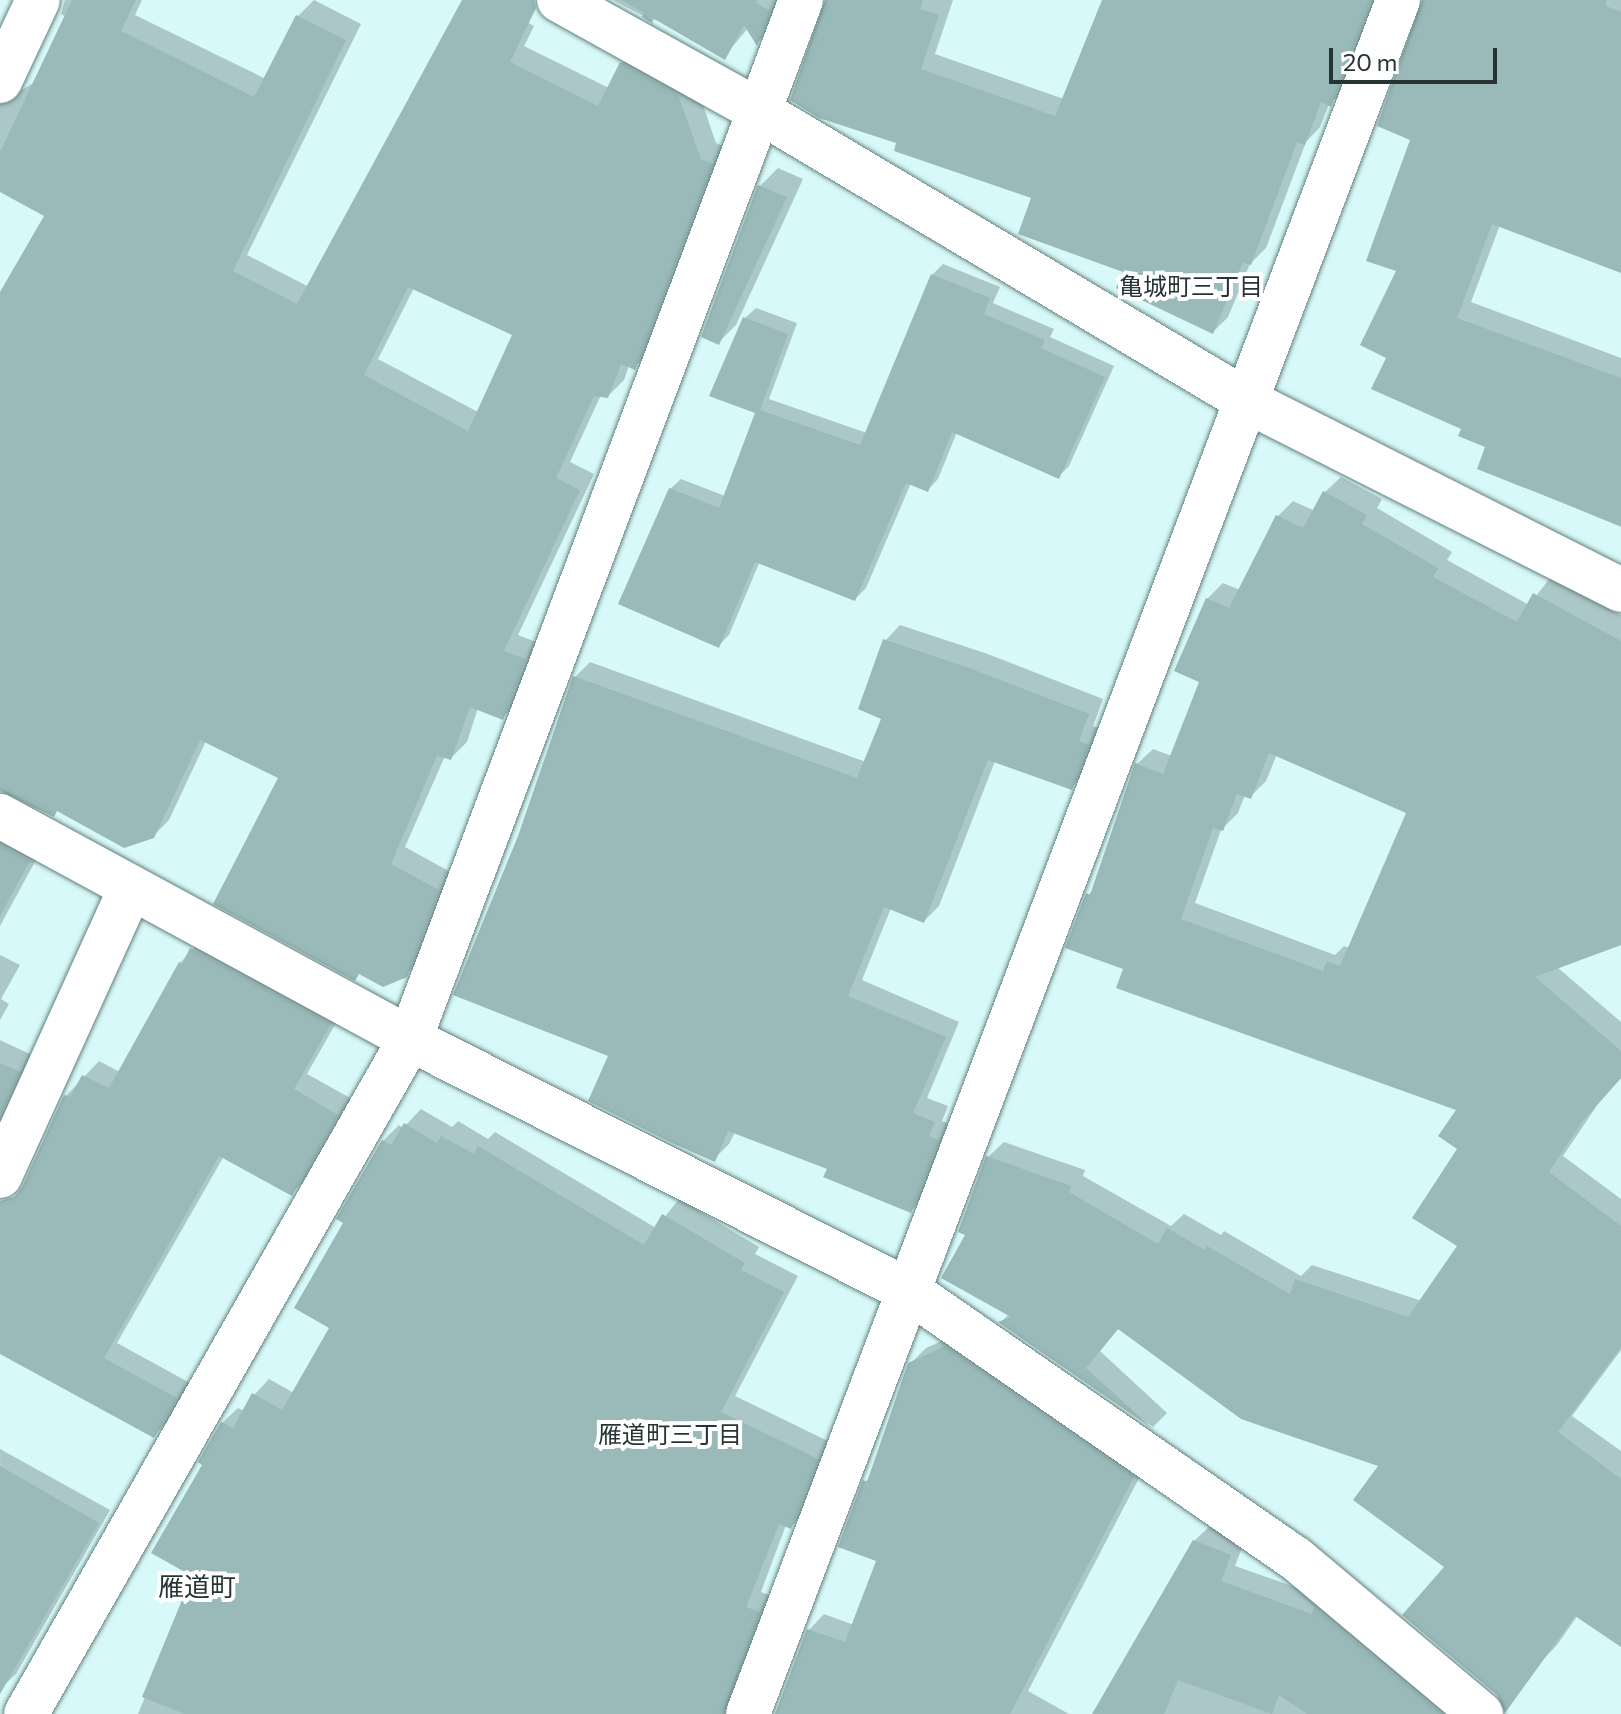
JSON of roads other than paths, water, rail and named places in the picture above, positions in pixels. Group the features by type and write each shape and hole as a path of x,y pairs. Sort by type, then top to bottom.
{"street":[{"path":"0,81 38,0"},
{"path":"559,0 759,111 1247,401 1621,590"},
{"path":"26,1714 410,1039 801,0"},
{"path":"748,1714 1398,0"},
{"path":"0,816 410,1039 909,1291 1295,1558 1481,1714"},
{"path":"0,1176 131,887"}],"district":[{"name":"亀城町三丁目","path":"1191,286"},
{"name":"雁道町三丁目","path":"670,1434"},
{"name":"雁道町","path":"197,1586"}]}
